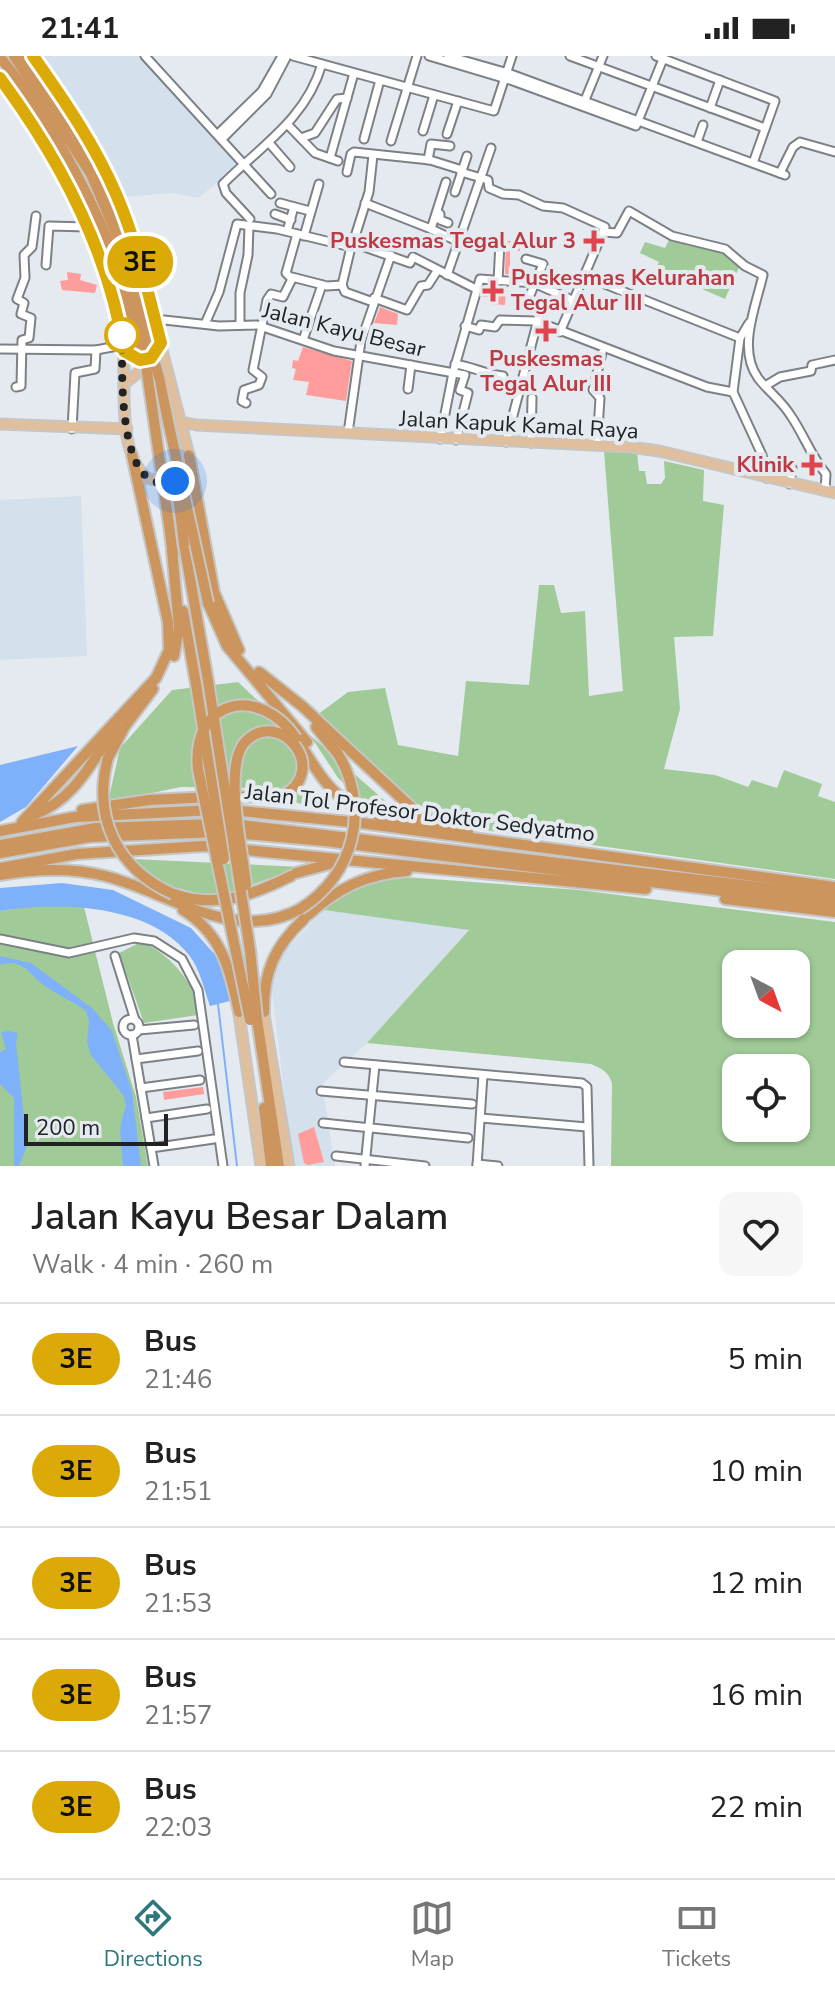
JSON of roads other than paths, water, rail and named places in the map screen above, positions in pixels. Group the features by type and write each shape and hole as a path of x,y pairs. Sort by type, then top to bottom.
{"highway":[{"path":"14,56 91,174 156,361 210,606 227,646 256,676 321,763 358,806"},
{"path":"21,56 77,134 137,251"},
{"path":"0,57 44,118 117,247 146,365 172,547 179,627 175,655 167,671 125,726 108,758 103,800 109,830 117,848 140,875 173,894 199,901 225,900 319,865 355,860"},
{"path":"0,67 41,125 73,182 94,239"},
{"path":"168,421 238,952"},
{"path":"26,818 156,678 169,650 168,622 132,455"},
{"path":"189,455 214,592 239,650"},
{"path":"172,547 202,682 250,950 271,1166"},
{"path":"210,606 256,676 316,727 338,754 349,775 355,798 351,843 336,876 283,939 273,956 257,1017"},
{"path":"0,830 50,807 75,785 97,759 119,723 167,671"},
{"path":"256,676 296,700 413,809 444,826"},
{"path":"279,1166 257,1017 238,952 198,769 199,740 215,715 232,706 244,705 270,711 296,738 334,791 358,806 379,814 561,849"},
{"path":"26,818 149,800 282,796 291,791 300,779 303,764 300,752 290,739 268,732 253,735 240,748 234,773 249,906 250,950"},
{"name":"Jalan Tol Profesor Doktor Sedyatmo","path":"0,830 88,816 210,810 301,816 835,887"},
{"name":"Jalan Tol Profesor Doktor Sedyatmo","path":"0,845 96,828 223,824 327,833 835,896"},
{"name":"Jalan Tol Profesor Doktor Sedyatmo","path":"0,853 90,837 165,832 241,833 835,905"},
{"path":"0,868 77,854 166,846 269,850 835,912"},
{"path":"0,875 69,870 132,885 234,921 304,914 358,880 384,873 432,870"},
{"path":"132,885 180,908 210,932 225,957 239,1012"}],"main road":[{"path":"0,78 27,114 94,239 123,348 127,429 132,455 143,475 160,484 172,482 182,475 189,455 137,251 116,194 91,146 33,56"},
{"path":"123,348 132,358 146,360 157,352 161,343"},
{"path":"124,384 146,369 153,368 170,376"},
{"path":"0,424 127,429"},
{"name":"Jalan Kapuk Kamal Raya","path":"183,427 196,425 597,445 659,451 830,492"},
{"path":"261,1166 239,1012 240,1000 249,995 260,999 257,1017 289,1166"}],"street":[{"path":"145,56 271,194"},
{"path":"220,137 267,94 287,56 494,111 512,56"},
{"path":"391,141 417,56"},
{"path":"429,56 507,76 634,126 640,120 660,58 775,101 753,163"},
{"path":"448,56 585,100 783,174 793,147 800,142 835,152"},
{"path":"570,56 765,128"},
{"path":"585,100 603,56"},
{"path":"240,325 251,224 224,189 226,181 288,125 311,92 322,64"},
{"path":"288,125 315,153 334,160 354,73"},
{"path":"364,139 380,80"},
{"path":"710,108 720,80"},
{"path":"423,131 434,95"},
{"path":"301,138 315,133 337,99 347,98"},
{"path":"447,134 458,101"},
{"path":"697,142 703,125"},
{"path":"270,144 290,167"},
{"path":"428,160 431,144 450,146"},
{"path":"447,275 491,148"},
{"path":"347,172 353,152 428,160 488,180 489,188 503,194 519,195 543,206 563,208 604,230 617,233 629,211 672,236 725,249 745,266 763,275 749,358 765,386 790,414 813,459 826,474 830,492"},
{"path":"373,155 365,203 342,285 344,292 409,310 421,286 428,285 437,271"},
{"path":"455,192 467,156"},
{"path":"431,229 446,182"},
{"path":"319,184 286,273 322,285 342,285"},
{"path":"280,203 310,211"},
{"path":"365,203 458,237"},
{"path":"287,231 294,207"},
{"path":"437,212 440,220 448,223"},
{"path":"275,214 291,220"},
{"path":"16,387 21,386 22,340 29,338 31,318 21,314 24,303 17,299 25,278 24,255 32,247 36,216"},
{"path":"205,324 219,292 235,226 251,224 352,245 410,263 413,257 476,289 480,279 534,283 572,300"},
{"path":"46,265 49,226 88,227"},
{"path":"560,332 604,230"},
{"path":"498,281 500,243"},
{"path":"348,433 361,341 391,255"},
{"path":"506,442 541,307 528,300 543,264 526,259"},
{"path":"246,403 242,401 244,390 259,385 262,377 253,370 269,296 284,297 292,277"},
{"path":"587,277 740,338"},
{"path":"303,340 322,285"},
{"name":"Jalan Kayu Besar","path":"155,319 261,326 361,356 453,373 476,289"},
{"path":"755,299 746,330 740,338 733,392 762,455 767,478"},
{"path":"465,326 479,330 481,325 495,327 500,320 536,321 707,387 733,392"},
{"path":"0,349 123,348"},
{"path":"72,429 75,373 95,369 96,350"},
{"path":"597,445 600,398 593,390 602,353"},
{"path":"765,386 780,377 811,371 812,365 835,360"},
{"path":"455,364 503,376 504,388 519,391"},
{"path":"408,389 411,365"},
{"path":"440,439 453,373 465,375 460,390 468,393 456,440"},
{"path":"514,404 531,402 531,443"},
{"path":"790,484 792,468"},
{"path":"0,939 69,953 134,938 154,941 182,959 198,990 223,1166"},
{"path":"115,956 135,1020 136,1059 154,1166"},
{"path":"135,1020 129,1019 124,1024 124,1031 135,1033 194,1025"},
{"path":"136,1059 198,1051"},
{"path":"344,1062 582,1083 587,1087 589,1166"},
{"path":"366,1163 375,1065"},
{"path":"483,1075 477,1165 498,1166"},
{"path":"141,1088 200,1080"},
{"path":"321,1091 472,1104"},
{"path":"146,1118 207,1109"},
{"path":"481,1118 587,1127"},
{"path":"323,1123 468,1138"},
{"path":"151,1148 214,1139"},
{"path":"336,1156 366,1163 425,1166"}],"water":[{"path":"78,746 26,807 0,822 0,765"},
{"path":"62,883 113,890 191,928 218,958 234,1000 210,1006 189,955 172,938 151,925 102,910 75,907 0,911 0,888"},
{"path":"0,956 31,963 92,1008 112,1031 132,1092 141,1166 123,1166 120,1128 126,1104 123,1095 91,1055 87,1043 89,1021 86,1011 42,984 27,969 16,964 0,965"},
{"path":"1,1032 18,1033 16,1043 27,1146 19,1166 14,1166 14,1098 0,1084 0,1052 6,1049"}],"waterway":[{"path":"218,1004 237,1166"}],"place":[{"name":"Puskesmas Tegal Alur 3","path":"594,241"},
{"name":"Puskesmas Kelurahan Tegal Alur III","path":"493,291"},
{"name":"Puskesmas Tegal Alur III","path":"546,331"},
{"name":"Klinik","path":"812,465"}]}
